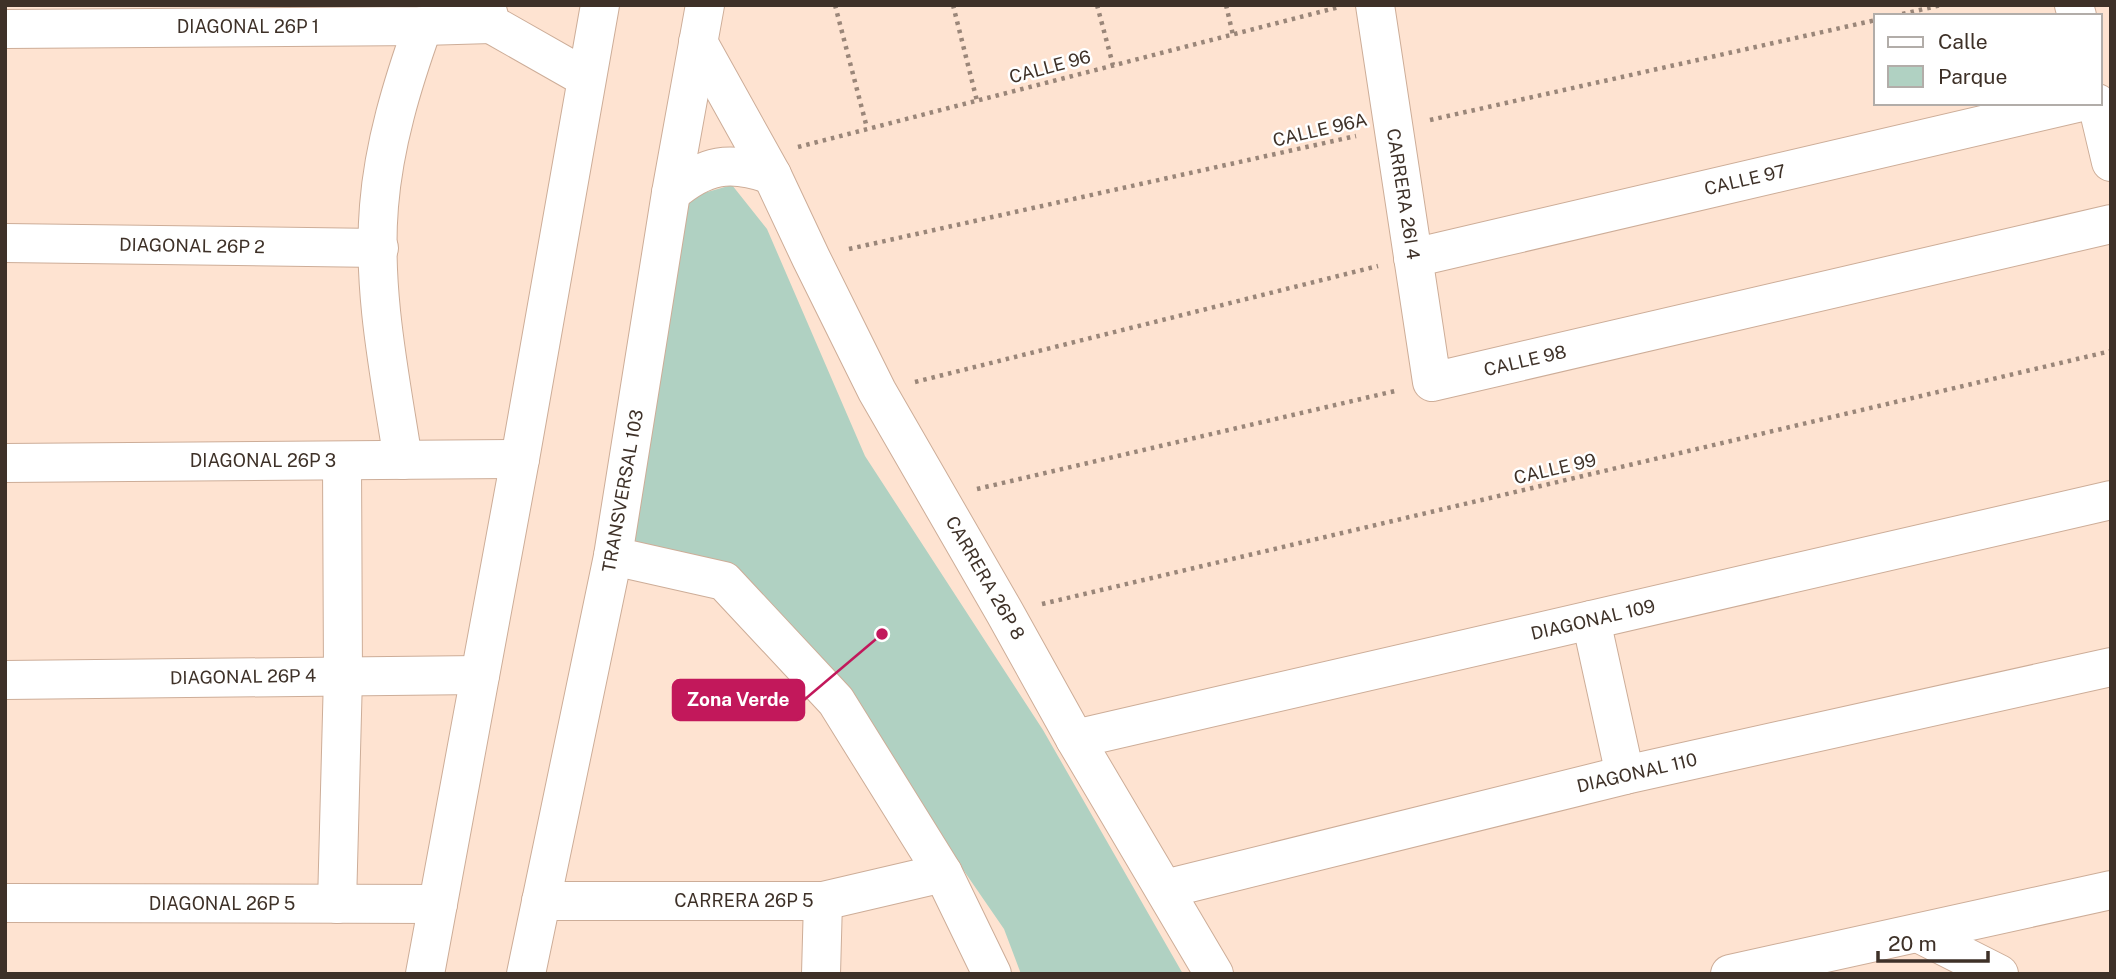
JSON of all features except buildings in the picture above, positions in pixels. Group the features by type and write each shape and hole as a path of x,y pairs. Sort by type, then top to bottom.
{"street":[{"path":"425,974 600,5"},
{"name":"CARRERA 26I 4","path":"1375,5 1432,382"},
{"path":"489,14 586,78"},
{"name":"DIAGONAL 26P 1","path":"5,29 423,26 489,14"},
{"name":"CARRERA 26P 8","path":"701,24 766,165 877,391 1006,613 1075,739 1214,974"},
{"name":"TRANSVERSAL 103","path":"526,974 613,556 701,24"},
{"path":"403,460 380,310 379,207 389,135 423,26"},
{"name":"CALLE 97","path":"1413,258 2068,105"},
{"path":"2097,105 2111,162"},
{"path":"671,193 688,179 707,169 729,165 766,165"},
{"name":"CALLE 98","path":"1432,382 2111,224"},
{"name":"DIAGONAL 26P 2","path":"5,243 379,248"},
{"name":"DIAGONAL 26P 3","path":"5,463 520,459"},
{"path":"337,904 343,676 342,461"},
{"name":"DIAGONAL 109","path":"1075,739 2111,500"},
{"path":"613,556 724,581 836,701 943,873 992,974"},
{"path":"1591,620 1625,775"},
{"name":"DIAGONAL 110","path":"1165,889 1625,775 2111,667"},
{"name":"DIAGONAL 26P 4","path":"5,680 481,675"},
{"name":"CARRERA 26P 5","path":"541,901 823,901 943,873"},
{"path":"1730,974 2111,890"},
{"path":"821,974 823,901"},
{"name":"DIAGONAL 26P 5","path":"5,904 438,904"},
{"path":"1918,933 1999,974"}],"path":[{"path":"835,5 867,128"},
{"path":"953,5 977,101"},
{"path":"1097,5 1113,65"},
{"path":"1226,5 1233,34"},
{"name":"CALLE 96","path":"766,165 867,128 1347,5"},
{"path":"1903,14 1941,5"},
{"name":"CALLE 96A","path":"811,258 1874,20"},
{"path":"877,391 1413,258"},
{"name":"CALLE 99","path":"1006,613 2111,351"},
{"path":"939,498 1432,382"}],"green space":[{"path":"732,185 767,229 865,456 1043,730 1183,974 1021,974 1004,929 840,691 728,576 620,552 679,200"}],"place":[{"name":"Zona Verde","path":"882,634"}]}
